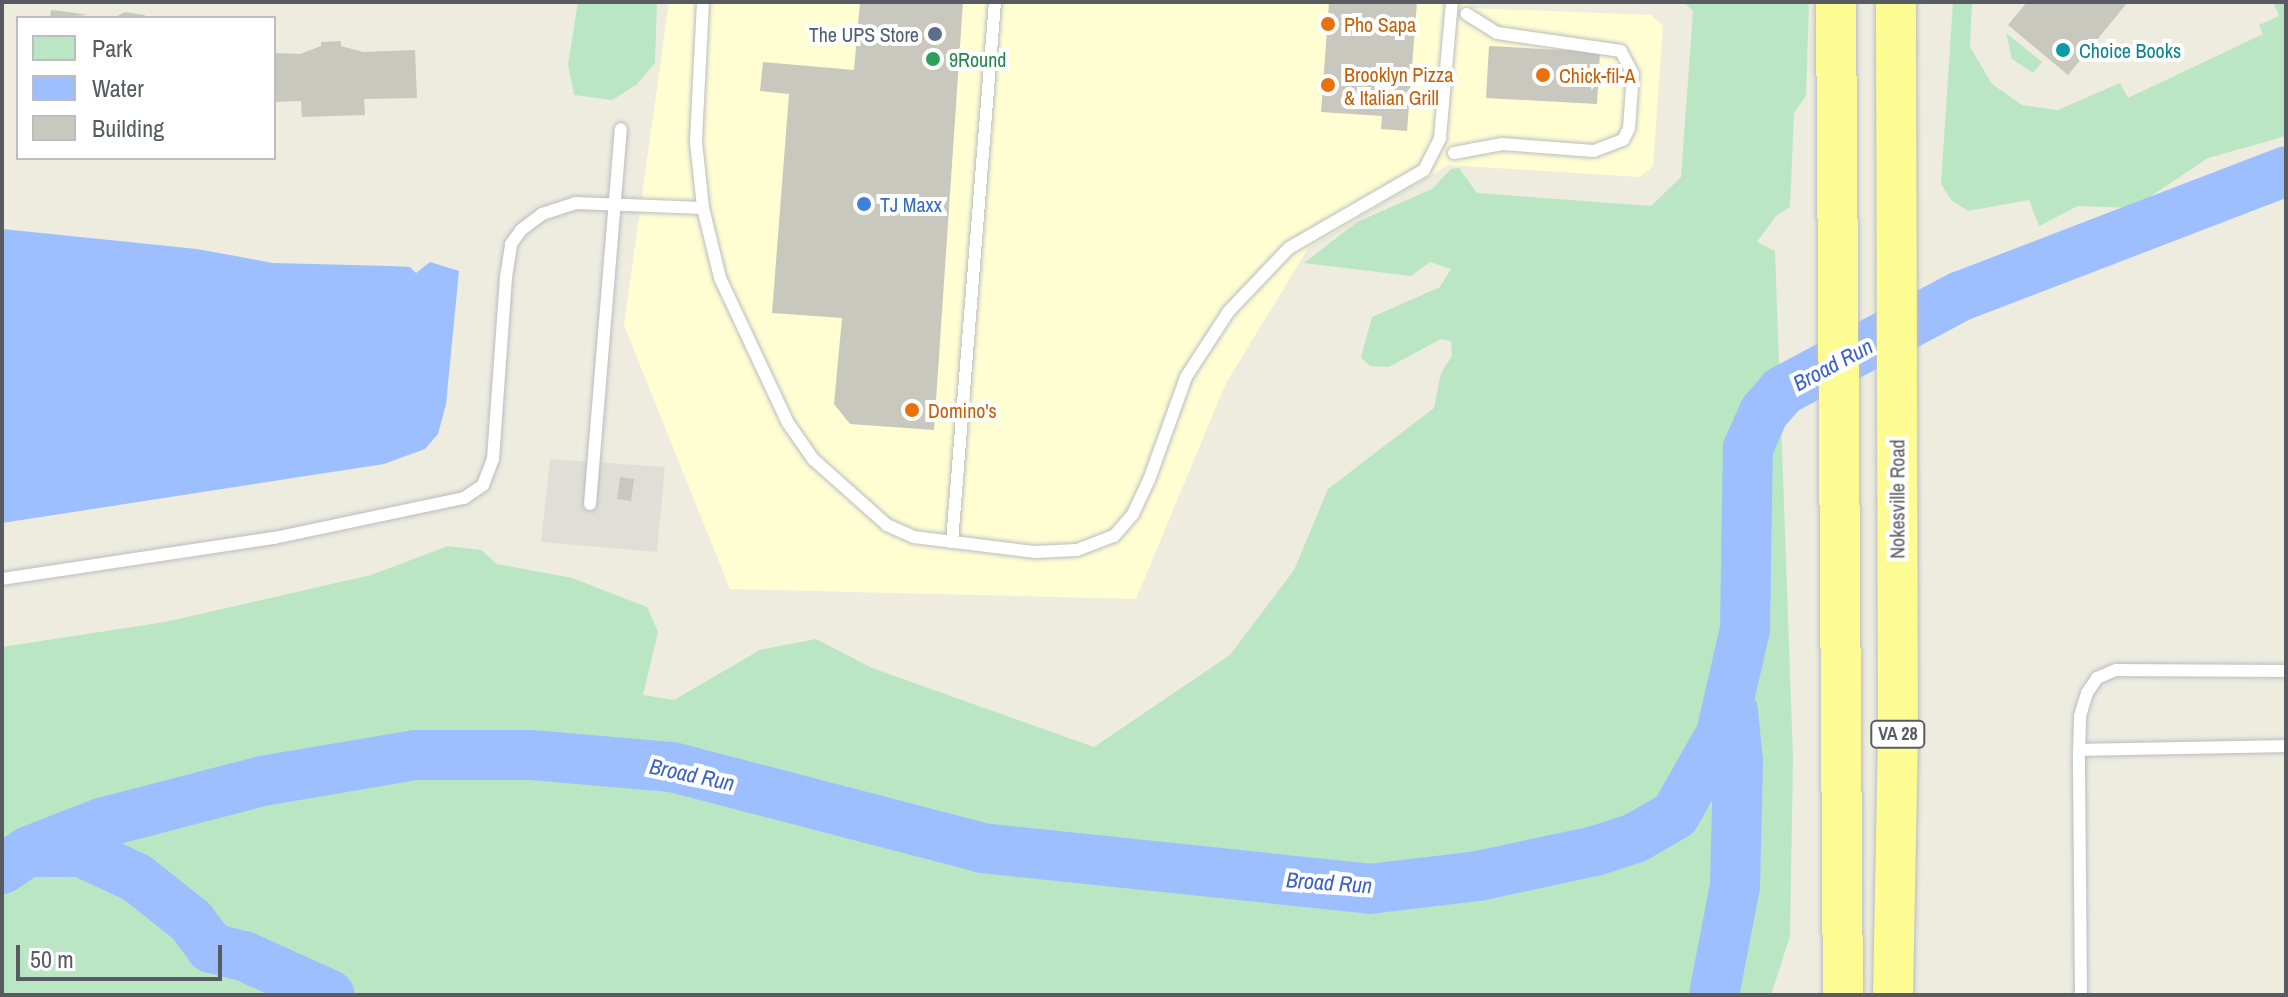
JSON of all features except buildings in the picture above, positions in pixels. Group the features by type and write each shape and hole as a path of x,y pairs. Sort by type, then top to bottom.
{"highway":[{"name":"VA 28","path":"1836,2 1843,995"},
{"name":"Nokesville Road","path":"1893,995 1898,213 1896,2"}],"lane":[{"path":"703,2 696,142 703,208 720,278 745,337 788,423 813,459 887,525 914,537 1035,552 1077,550 1114,536 1133,514 1149,480 1186,377 1229,311 1289,248 1409,182 1437,151 1452,2"},
{"path":"952,542 995,2"},
{"path":"1454,153 1502,144 1594,151 1623,140 1631,101 1632,65 1621,51 1497,33 1466,14"},
{"path":"590,504 621,129"},
{"path":"2,579 274,538 464,498 483,485 493,459 511,244 542,214 565,204 615,203 703,208"},
{"path":"2081,995 2079,750 2087,693 2097,678 2116,670 2286,671"},
{"path":"2079,750 2286,746"}],"shaded area":[{"path":"669,2 1470,2 1470,8 1651,15 1663,26 1653,166 1640,177 1448,165 1309,247 1226,383 1136,599 730,589 624,325"},
{"path":"550,459 665,467 657,552 541,542"}],"green space":[{"path":"578,2 657,2 655,63 636,85 612,100 574,95 568,64"},
{"path":"1684,2 1809,2 1806,96 1794,113 1790,207 1776,216 1757,242 1775,251 1793,758 1790,936 1771,995 2,995 2,647 165,622 371,575 448,546 481,550 497,564 572,578 647,607 658,632 643,695 674,700 760,650 816,639 872,668 1094,747 1230,655 1294,570 1328,489 1434,408 1441,373 1452,356 1451,341 1441,339 1389,367 1370,366 1361,357 1372,317 1440,287 1451,269 1430,262 1411,276 1304,263 1357,222 1432,189 1451,169 1459,168 1477,193 1651,206 1681,177 1693,11"},
{"path":"1953,2 1972,2 1970,47 1992,84 2022,105 2058,110 2120,83 2128,98 2263,34 2259,25 2279,16 2273,2 2286,2 2286,136 2208,158 2133,208 2078,206 2039,226 2029,200 1968,211 1951,200 1941,184"},
{"path":"2006,33 2042,62 2033,73 2012,59"}],"water":[{"path":"2,229 197,249 273,263 410,267 416,273 430,262 459,271 446,404 438,434 425,449 384,464 2,523"}],"waterway":[{"name":"Broad Run","path":"2,869 29,851 101,823 262,781 415,755 531,755 672,767 982,848 1369,889 1478,876 1595,851 1635,838 1675,815 1721,734 1745,629 1748,448 1764,412 1782,391 1961,296 2286,171"},
{"path":"1714,995 1735,886 1738,763 1733,711"},
{"path":"35,852 81,852 137,878 191,921 211,948 244,956 330,995"}],"place":[{"name":"Pho Sapa","path":"1328,24"},
{"name":"The UPS Store","path":"935,34"},
{"name":"Choice Books","path":"2063,50"},
{"name":"9Round","path":"933,59"},
{"name":"Chick-fil-A","path":"1543,75"},
{"name":"Brooklyn Pizza & Italian Grill","path":"1328,85"},
{"name":"TJ Maxx","path":"864,204"},
{"name":"Domino's","path":"912,410"}]}
